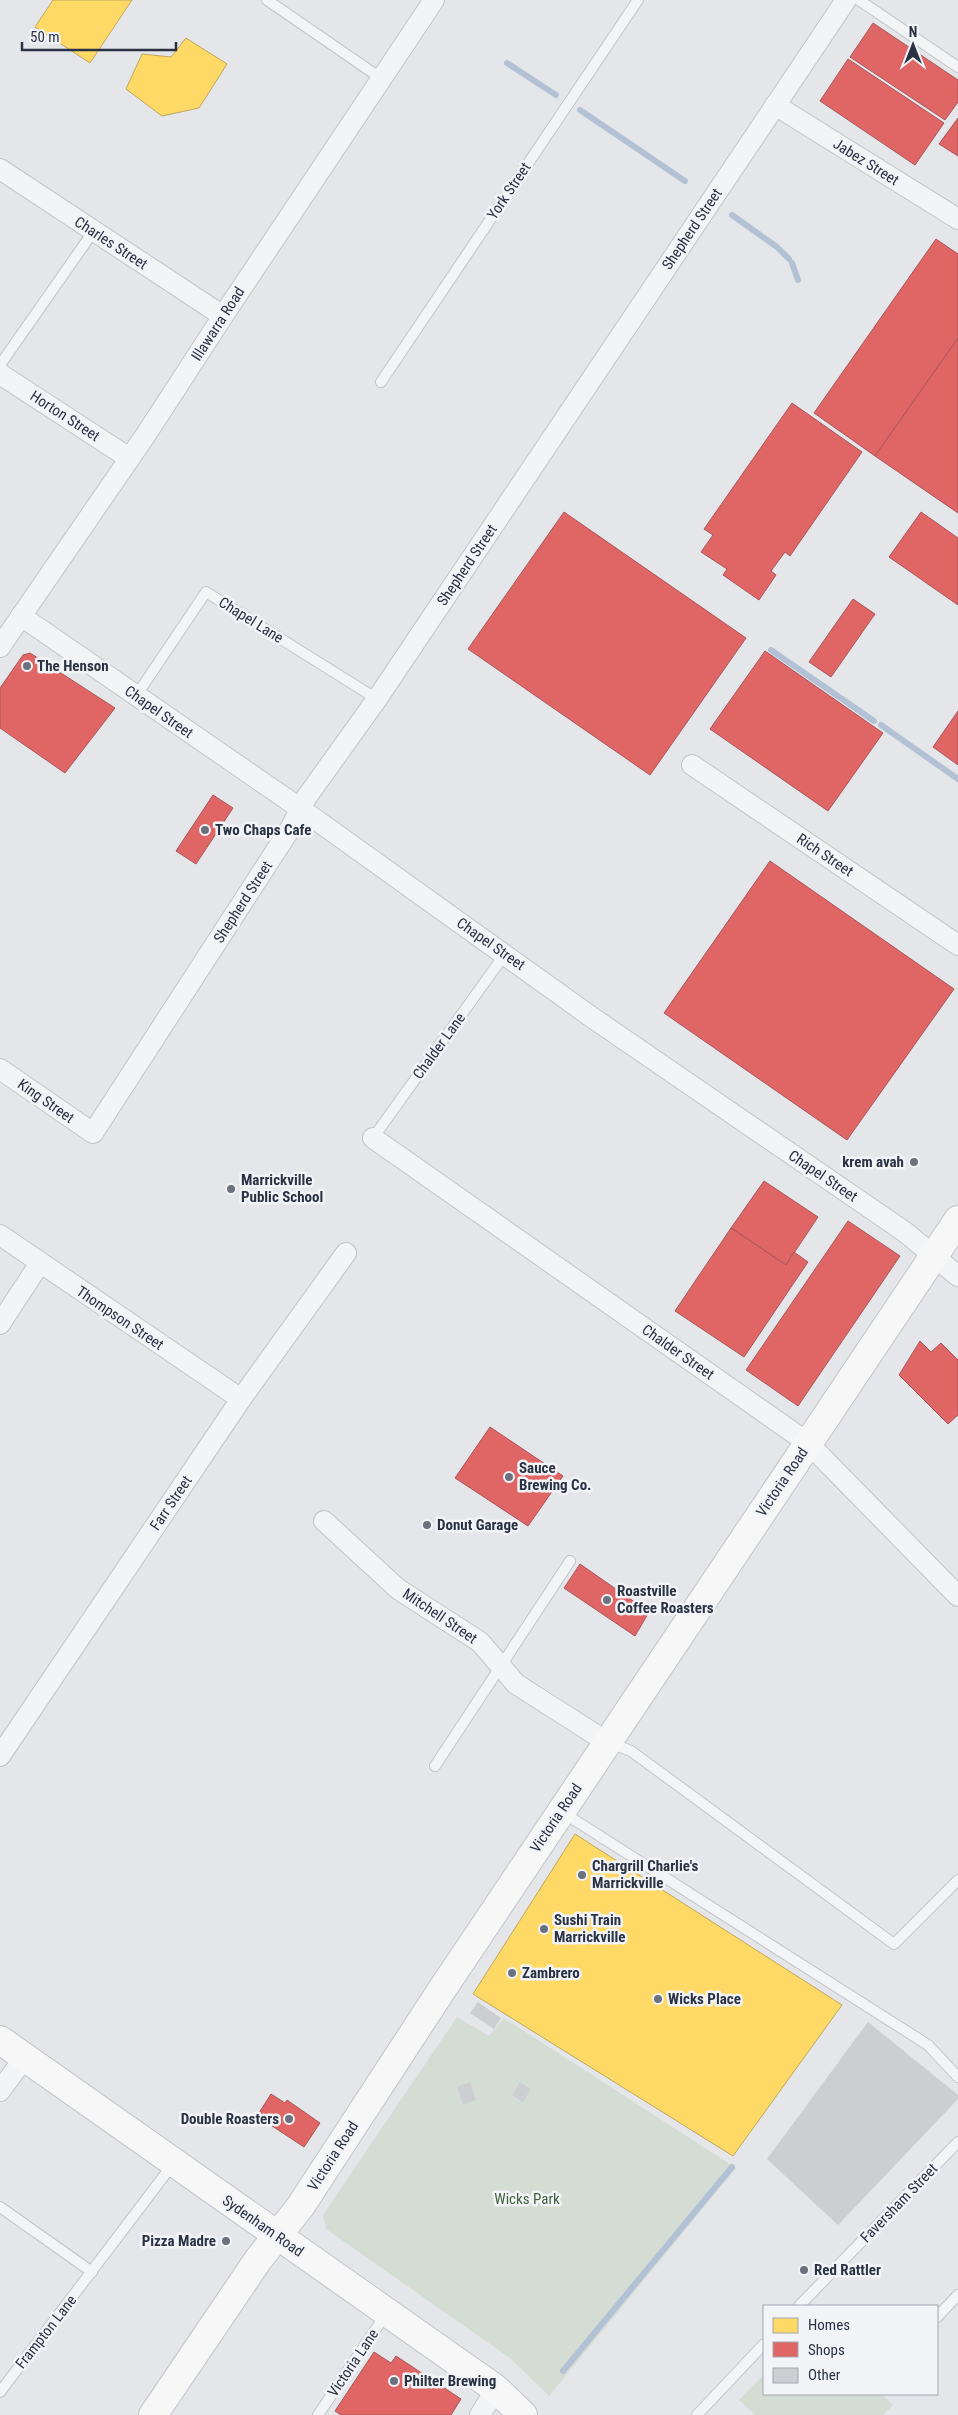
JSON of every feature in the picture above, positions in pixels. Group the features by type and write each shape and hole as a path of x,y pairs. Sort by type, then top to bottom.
{"main road":[{"name":"Victoria Road","path":"153,2415 258,2260 300,2207 607,1742 958,1220"},
{"name":"Sydenham Road","path":"0,2040 496,2389 523,2415"}],"street":[{"name":"Illawarra Road","path":"0,647 129,458 434,0"},
{"name":"Shepherd Street","path":"93,1133 290,829 306,798 352,731 377,699 846,0"},
{"name":"Jabez Street","path":"775,105 958,219"},
{"name":"Charles Street","path":"0,169 223,316"},
{"name":"Horton Street","path":"0,374 129,458"},
{"name":"Chapel Street","path":"21,616 301,809 590,1016 905,1232 958,1276"},
{"name":"Rich Street","path":"692,765 958,945"},
{"name":"King Street","path":"0,1069 93,1133"},
{"name":"Chalder Street","path":"373,1138 808,1443 958,1596"},
{"name":"Thompson Street","path":"0,1235 241,1399"},
{"name":"Farr Street","path":"0,1756 241,1399 346,1253"},
{"path":"0,1324 40,1263"},
{"name":"Mitchell Street","path":"324,1521 398,1588 480,1642 516,1684 607,1742"},
{"path":"0,2090 25,2057"},
{"path":"480,2415 496,2389"}],"lane":[{"path":"267,0 382,79"},
{"name":"York Street","path":"381,382 638,0"},
{"path":"859,0 958,67"},
{"path":"0,365 93,232"},
{"name":"Chapel Lane","path":"136,696 206,592 377,699"},
{"name":"Chalder Lane","path":"373,1138 505,954"},
{"path":"434,1766 570,1561"},
{"path":"607,1742 631,1751 894,1944 958,1880"},
{"path":"561,1811 928,2046 958,2077"},
{"name":"Faversham Street","path":"804,2304 958,2142"},
{"name":"Frampton Lane","path":"0,2392 175,2162"},
{"path":"0,2207 92,2272"},
{"path":"938,2316 958,2295"},
{"name":"Victoria Lane","path":"318,2415 387,2311"},
{"path":"697,2415 763,2345"}],"green space":[{"name":"Wicks Park","path":"457,2017 489,2036 504,2018 736,2168 549,2396 510,2358 326,2229 323,2215"},
{"path":"763,2375 763,2395 883,2395 893,2405 883,2415 755,2415 739,2400"}],"building: Homes":[{"path":"53,0 132,0 90,63 35,27"},
{"path":"186,38 227,64 199,108 162,116 126,89 142,54 171,57"},
{"name":"Wicks Place","path":"575,1834 842,2005 733,2156 473,1994"}],"building: Shops":[{"path":"873,23 958,80 958,102 945,120 850,57"},
{"path":"848,59 944,123 915,165 820,101"},
{"path":"958,118 958,156 939,144"},
{"path":"936,239 958,254 958,338 875,456 814,413"},
{"path":"958,338 958,513 875,456"},
{"path":"792,403 862,452 790,556 785,552 771,571 776,575 759,600 723,575 727,569 701,552 713,535 704,529"},
{"path":"564,512 746,638 650,775 468,649"},
{"path":"921,512 958,538 958,605 889,557"},
{"path":"853,599 875,614 831,677 809,662"},
{"path":"765,651 883,733 828,811 710,729"},
{"path":"30,653 115,708 65,773 0,728 0,688 23,655"},
{"path":"958,711 958,765 933,747"},
{"name":"Two Chaps Cafe","path":"213,795 233,808 196,864 176,851"},
{"path":"770,861 954,989 847,1140 664,1013"},
{"path":"764,1181 818,1217 786,1265 731,1228"},
{"path":"848,1221 900,1256 798,1406 746,1370"},
{"path":"731,1228 786,1265 794,1252 808,1262 744,1357 675,1311"},
{"path":"920,1341 931,1352 941,1343 958,1360 958,1415 948,1424 899,1375"},
{"name":"Sauce Brewing Co.","path":"490,1427 563,1476 528,1526 455,1478"},
{"name":"Roastville Coffee Roasters","path":"580,1564 649,1612 635,1636 564,1588"},
{"name":"Double Roasters","path":"271,2094 285,2103 287,2100 320,2123 304,2147 257,2116"},
{"name":"Philter Brewing","path":"374,2352 391,2363 396,2356 461,2399 451,2415 341,2415 335,2411"}],"building: Other":[{"path":"478,2002 501,2018 494,2029 470,2013"},
{"path":"868,2022 958,2095 958,2099 838,2225 767,2159"},
{"path":"470,2082 476,2100 463,2104 457,2087"},
{"path":"520,2082 531,2089 523,2102 512,2095"}],"waterway":[{"path":"507,63 556,95"},
{"path":"580,110 685,181"},
{"path":"732,215 777,247 789,259"},
{"path":"792,263 798,280"},
{"path":"771,650 874,721"},
{"path":"881,725 958,779"},
{"path":"563,2371 732,2167"}],"place":[{"name":"The Henson","path":"27,666"},
{"name":"Two Chaps Cafe","path":"205,830"},
{"name":"krem avah","path":"914,1162"},
{"name":"Marrickville Public School","path":"231,1189"},
{"name":"Sauce Brewing Co.","path":"509,1477"},
{"name":"Donut Garage","path":"427,1525"},
{"name":"Roastville Coffee Roasters","path":"607,1600"},
{"name":"Chargrill Charlie's Marrickville","path":"582,1875"},
{"name":"Sushi Train Marrickville","path":"544,1929"},
{"name":"Zambrero","path":"512,1973"},
{"name":"Wicks Place","path":"658,1999"},
{"name":"Double Roasters","path":"289,2119"},
{"name":"Pizza Madre","path":"226,2241"},
{"name":"Red Rattler","path":"804,2270"},
{"name":"Philter Brewing","path":"394,2381"}]}
